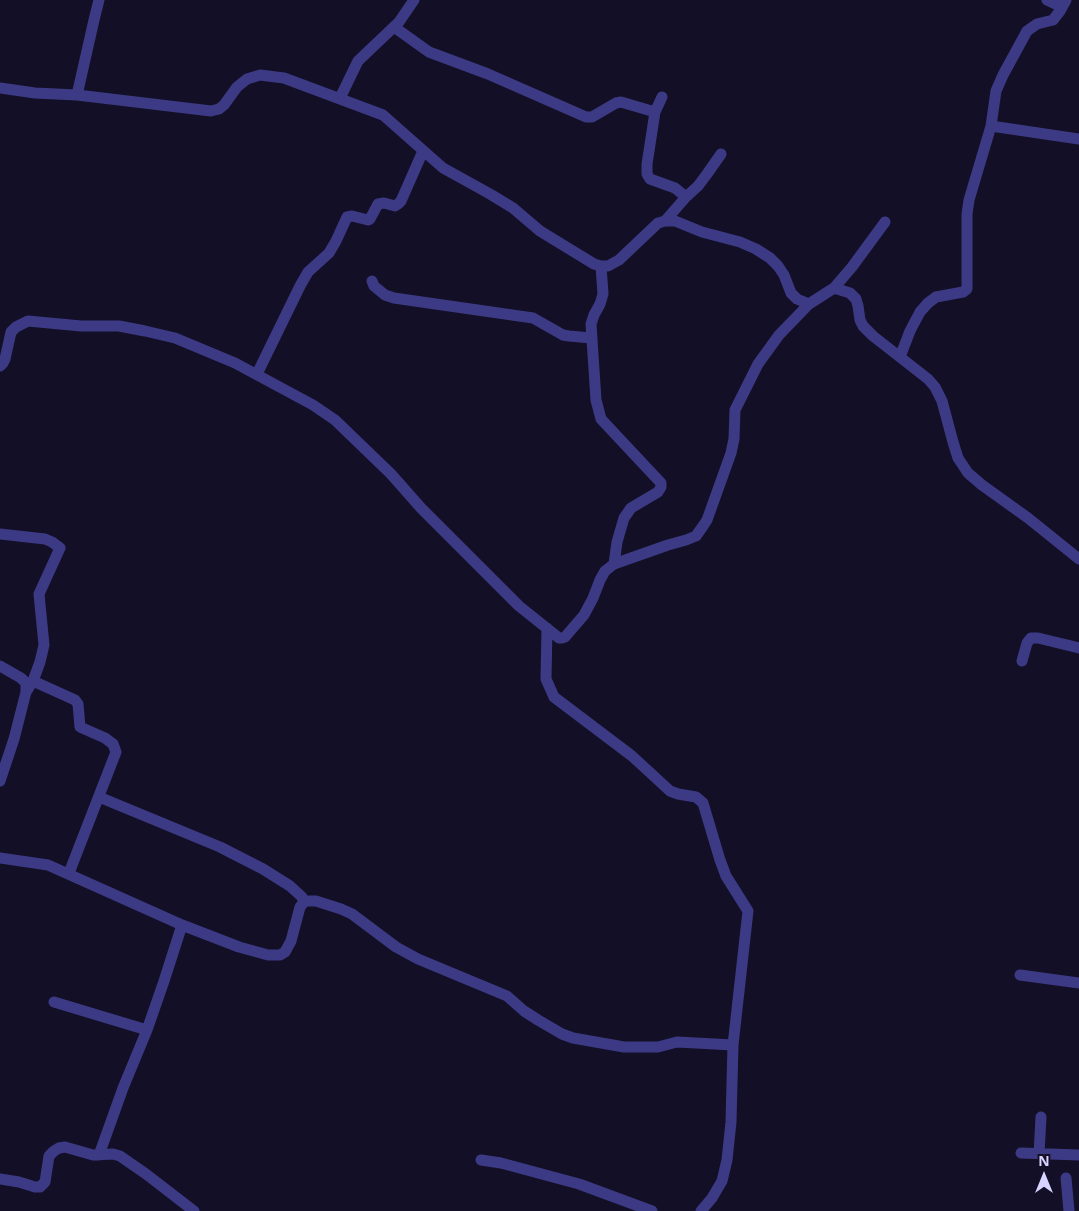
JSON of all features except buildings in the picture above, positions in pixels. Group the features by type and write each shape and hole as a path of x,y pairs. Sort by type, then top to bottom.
{"street":[{"path":"77,95 99,0"},
{"path":"340,98 358,61 404,17 414,0"},
{"path":"900,357 910,331 920,312 928,302 936,297 963,292 967,289 967,214 969,200 991,126 996,91 1027,32 1036,24 1053,20 1064,3 1047,0"},
{"path":"394,27 429,52 488,74 586,117 592,117 621,102 655,112"},
{"path":"0,88 210,111 219,109 224,105 237,86 247,79 260,75 284,78 384,114 444,168 512,208 540,231 601,266 608,266 619,260 658,224 665,220 686,196 698,186 721,154"},
{"path":"662,97 655,112 647,174 650,179 675,188 686,196"},
{"path":"991,126 1079,139"},
{"path":"257,374 308,272 329,253 347,217 352,216 368,220 378,204 384,203 395,206 398,204 423,151"},
{"path":"665,220 675,221 702,232 740,242 756,249 778,266 784,275 791,293 797,299 809,304"},
{"path":"0,366 5,359 11,332 16,326 28,321 80,326 120,326 145,330 175,338 235,362 313,405 335,420 391,474 421,508 519,606 559,638 565,637 584,615 605,571 614,564 696,536 706,520 731,453 734,438 735,410 758,364 779,336 809,304 834,288 885,222"},
{"path":"601,266 603,294 591,324 596,400 601,419 661,483 658,492 631,508 624,518 617,542 614,564"},
{"path":"372,281 374,286 385,295 394,298 533,318 563,335 591,338"},
{"path":"834,288 850,293 856,299 860,320 872,336 928,379 935,387 942,401 958,458 968,473 1079,559"},
{"path":"0,534 45,539 60,548 39,594 44,645 33,681 26,692"},
{"path":"547,628 546,679 554,697 632,756 670,791 696,798 703,803 726,876 748,911 733,1046 731,1122 727,1160 722,1181 712,1198 701,1211"},
{"path":"1022,661 1027,643 1031,638 1079,648"},
{"path":"0,666 26,682 26,692 14,738 0,781"},
{"path":"33,681 74,700 78,704 80,727 114,744 116,752 69,873"},
{"path":"99,797 220,846 290,886 302,897 304,902"},
{"path":"0,858 48,865 182,925 238,947 268,955 280,955 285,952 291,941 300,908 308,900 316,901 352,914 396,947 418,959 507,996 538,1020 573,1038 624,1047 658,1047 677,1042 733,1046"},
{"path":"99,1155 164,981 182,925"},
{"path":"1020,975 1079,983"},
{"path":"54,1002 146,1030"},
{"path":"1038,1154 1040,1117"},
{"path":"0,1179 40,1187 45,1182 50,1156 54,1150 65,1147 93,1155 114,1154 146,1174 194,1211"},
{"path":"1021,1153 1079,1155"},
{"path":"482,1160 501,1163 578,1184 652,1211"},
{"path":"1066,1178 1069,1211"}]}
